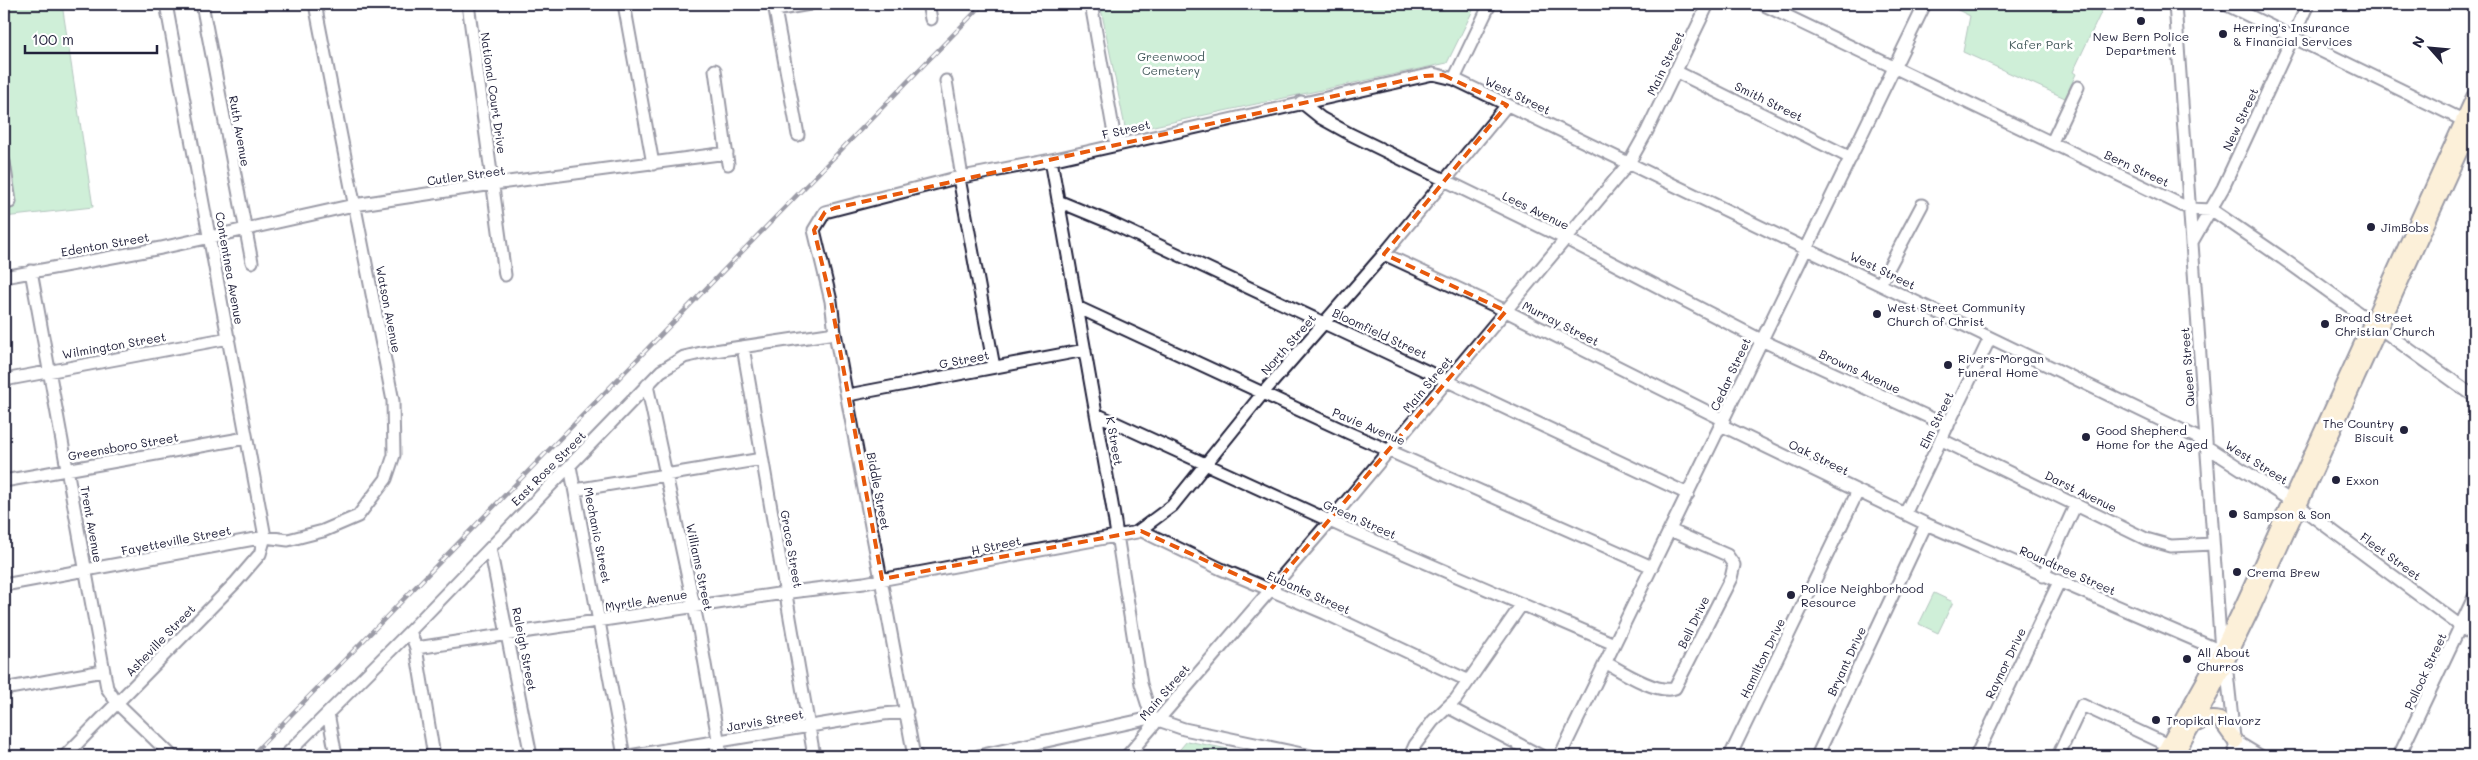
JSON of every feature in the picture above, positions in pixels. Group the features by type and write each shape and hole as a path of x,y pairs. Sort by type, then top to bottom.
{"main road":[{"path":"2192,727 2375,325 2471,122 2474,97"},
{"path":"2168,752 2223,657"},
{"path":"2168,752 2192,727 2212,718 2220,720 2235,741"}],"street":[{"name":"Contentnea Avenue","path":"166,4 211,236 265,537"},
{"name":"Ruth Avenue","path":"202,4 244,230 252,262"},
{"name":"Watson Avenue","path":"265,537 288,540 323,531 358,516 386,479 394,455 393,401 315,4"},
{"name":"National Court Drive","path":"468,4 505,275"},
{"path":"624,4 653,164"},
{"path":"798,135 774,7 810,4"},
{"path":"928,4 931,19"},
{"path":"1091,4 1116,145"},
{"path":"1454,79 1490,4"},
{"name":"Main Street","path":"1128,756 1154,721 1330,521 1567,240 1629,163 1647,131 1708,4"},
{"name":"Bern Street","path":"1762,4 2190,208 2212,210 2474,396"},
{"name":"Cedar Street","path":"1560,756 1925,4"},
{"name":"Queen Street","path":"2175,4 2206,447 2223,657 2236,756"},
{"path":"2225,4 2471,122"},
{"name":"New Street","path":"2192,242 2212,210 2308,4"},
{"name":"Cutler Street","path":"211,236 354,205 493,184 653,164 727,159 715,70"},
{"name":"Smith Street","path":"1675,71 1850,158"},
{"name":"F Street","path":"814,230 825,212 835,208 960,178 1051,160 1300,102 1433,74 1454,79"},
{"name":"West Street","path":"1454,79 2155,416 2198,438 2206,447 2295,503"},
{"path":"946,81 960,178 994,367"},
{"path":"2052,142 2078,87"},
{"name":"Lees Avenue","path":"1300,102 1321,118 1350,134 1567,240 1761,340"},
{"name":"North Street","path":"1116,535 1140,530 1164,514 1263,393 1384,254 1507,105"},
{"name":"K Street","path":"1051,160 1141,684 1154,721"},
{"path":"4,162 10,202"},
{"name":"Bloomfield Street","path":"1058,201 1109,222 1688,494"},
{"path":"1880,284 1922,205"},
{"name":"Biddle Street","path":"814,230 831,302 835,333 913,751 917,756"},
{"name":"Edenton Street","path":"4,276 161,248 211,236"},
{"name":"Murray Street","path":"1384,254 1506,311 1722,422"},
{"name":"Trent Avenue","path":"31,271 107,688 117,703 172,756"},
{"name":"Pavie Avenue","path":"1077,307 1263,393 1652,567"},
{"name":"East Rose Street","path":"285,756 410,631 661,371 684,357 835,333"},
{"name":"Wilmington Street","path":"4,380 229,338"},
{"name":"Elm Street","path":"1905,514 1990,338"},
{"name":"Browns Avenue","path":"1761,340 1948,426"},
{"name":"Grace Street","path":"743,347 814,756"},
{"name":"G Street","path":"848,395 1085,350"},
{"name":"Williams Street","path":"647,385 694,606 721,756"},
{"name":"Green Street","path":"1096,414 1330,521 1614,644"},
{"name":"Oak Street","path":"1722,422 1905,514"},
{"name":"Greensboro Street","path":"4,481 246,438"},
{"name":"Darst Avenue","path":"1942,440 2154,542 2171,546 2214,544"},
{"path":"575,490 762,460"},
{"name":"Mechanic Street","path":"570,466 624,756"},
{"name":"Hamilton Drive","path":"1730,756 1858,491"},
{"name":"Fleet Street","path":"2295,503 2462,625 2474,636"},
{"path":"2043,576 2076,504"},
{"name":"Roundtree Street","path":"1905,514 2223,657"},
{"name":"Bryant Drive","path":"1817,756 1926,524"},
{"name":"Eubanks Street","path":"1140,530 1270,590 1325,613 1467,680"},
{"name":"Bell Drive","path":"1605,662 1660,689 1675,688 1731,578 1734,565 1727,555 1670,530"},
{"name":"H Street","path":"882,579 930,572 1116,535"},
{"name":"Fayetteville Street","path":"4,585 265,537"},
{"name":"Asheville Street","path":"65,756 236,582 260,554 265,537"},
{"name":"Raleigh Street","path":"490,548 532,756"},
{"name":"Myrtle Avenue","path":"416,648 508,636 694,606 882,579"},
{"name":"Raynor Drive","path":"1976,756 2059,582"},
{"name":"Pollock Street","path":"2399,756 2474,597"},
{"path":"1410,756 1415,744 1433,721 1448,707 1522,604"},
{"path":"410,631 416,648 434,756"},
{"path":"4,689 103,671"},
{"path":"2058,756 2082,705 2168,752"},
{"path":"1448,707 1541,756"},
{"path":"328,712 336,756"},
{"name":"Jarvis Street","path":"629,756 883,714 907,712"},
{"path":"978,756 1154,721 1311,756"},
{"path":"2235,741 2260,756"}],"highlighted area":[{"path":"1443,75 1507,105 1384,254 1506,311 1270,590 1141,531 882,579 831,301 814,230 825,212 835,208 1424,76"}],"green space":[{"path":"4,4 62,4 93,207 4,217"},
{"name":"Greenwood Cemetery","path":"1100,4 1476,4 1447,63 1126,132"},
{"name":"Kafer Park","path":"1946,4 2105,4 2073,72 2076,74 2065,98 1963,52 1970,16"},
{"path":"1934,593 1953,602 1938,633 1919,624"},
{"path":"1187,741 1264,756 1174,756"}],"railway":[{"path":"251,756 983,4"}],"place":[{"name":"New Bern Police Department","path":"2141,21"},
{"name":"Herring's Insurance & Financial Services","path":"2223,34"},
{"name":"JimBobs","path":"2371,227"},
{"name":"West Street Community Church of Christ","path":"1877,314"},
{"name":"Broad Street Christian Church","path":"2325,324"},
{"name":"Rivers-Morgan Funeral Home","path":"1948,365"},
{"name":"The Country Biscuit","path":"2404,430"},
{"name":"Good Shepherd Home for the Aged","path":"2086,437"},
{"name":"Exxon","path":"2336,480"},
{"name":"Sampson & Son","path":"2233,514"},
{"name":"Crema Brew","path":"2237,572"},
{"name":"Police Neighborhood Resource","path":"1791,595"},
{"name":"All About Churros","path":"2187,659"},
{"name":"Tropikal Flavorz","path":"2156,720"}]}
